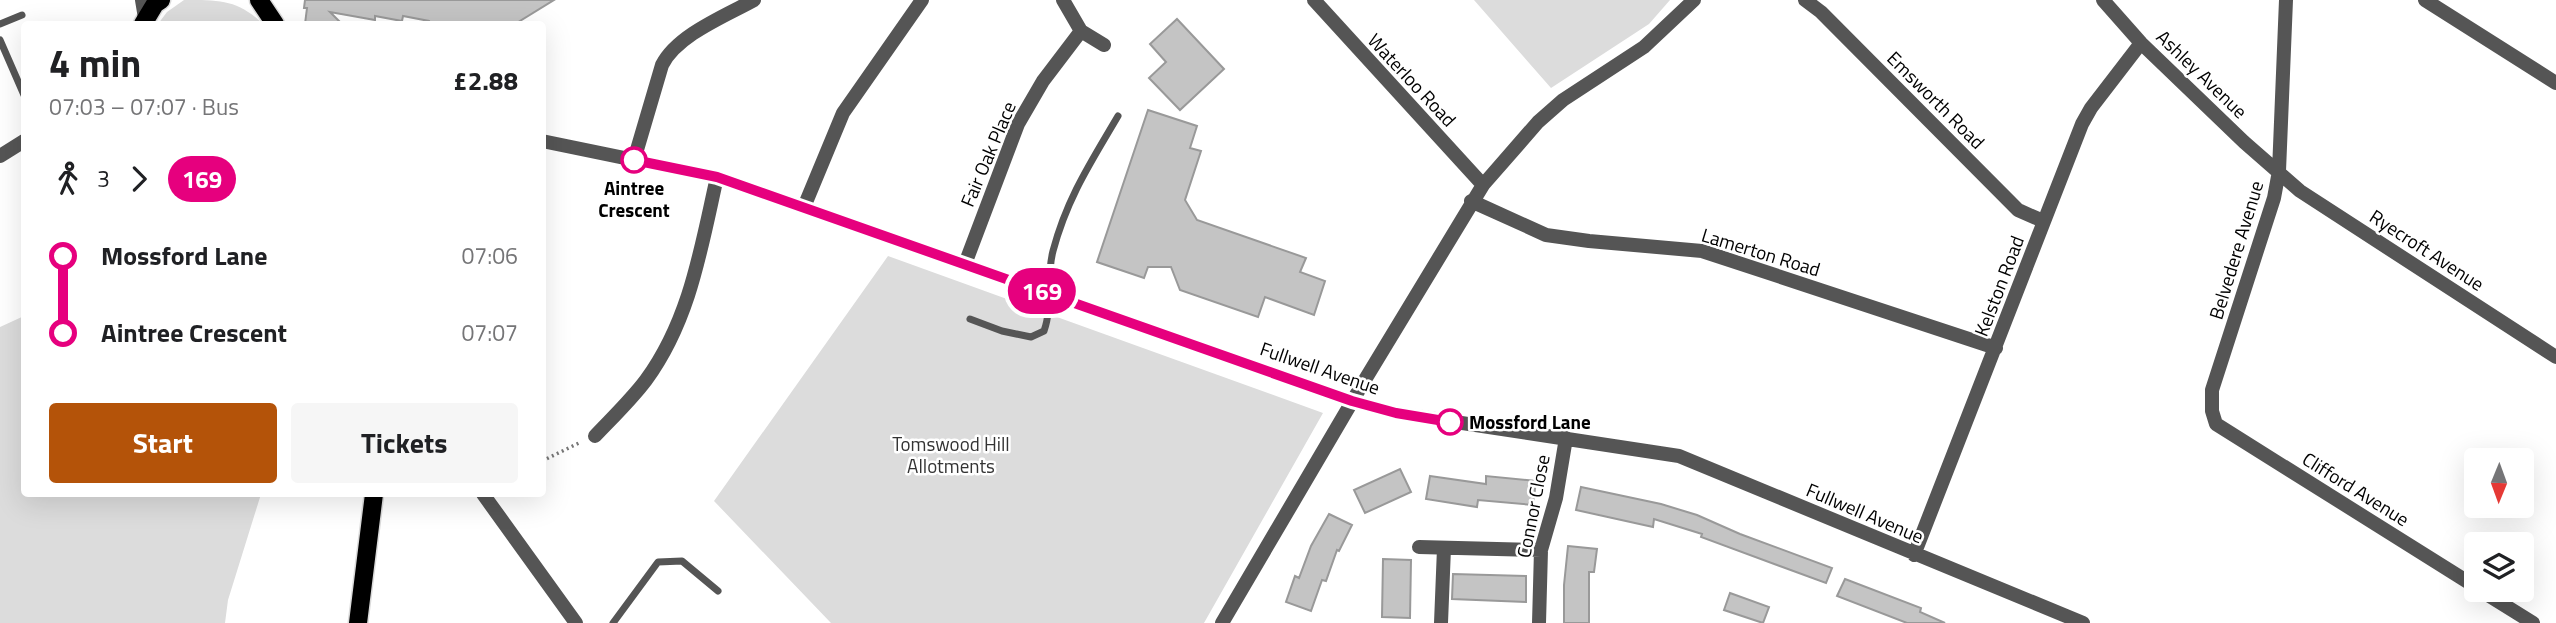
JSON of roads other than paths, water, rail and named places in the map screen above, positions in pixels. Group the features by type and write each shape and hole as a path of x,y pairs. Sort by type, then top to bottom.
{"main road":[{"path":"143,14 161,0"},
{"path":"259,0 273,21"},
{"path":"273,21 280,0"},
{"path":"358,623 374,497"}],"street":[{"path":"634,160 668,52 680,42 754,0"},
{"path":"804,207 844,113 922,0"},
{"path":"1063,0 1081,31 1104,45"},
{"name":"Waterloo Road","path":"1314,0 1483,185"},
{"path":"1223,623 1352,401 1483,185 1563,100 1644,47 1694,0"},
{"name":"Emsworth Road","path":"1805,0 1831,22 2018,210 2043,221"},
{"name":"Ashley Avenue","path":"2103,0 2141,43 2279,172"},
{"name":"Belvedere Avenue","path":"2216,424 2212,411 2212,390 2262,240 2279,172 2286,0"},
{"path":"2425,0 2556,83"},
{"name":"Fair Oak Place","path":"965,264 1018,124 1043,82 1081,31"},
{"name":"Kelston Road","path":"1914,555 2082,124 2091,108 2141,43"},
{"name":"Fullwell Avenue","path":"546,142 717,177 1352,401 1396,413 1679,456 2083,623"},
{"path":"0,156 21,143"},
{"name":"Ryecroft Avenue","path":"2279,172 2300,191 2556,357"},
{"path":"595,436 646,380 671,339 691,291 717,177"},
{"name":"Lamerton Road","path":"1471,201 1546,235 1702,251 1996,348"},
{"name":"Clifford Avenue","path":"2216,424 2464,579"},
{"name":"Connor Close","path":"1539,623 1541,550 1556,498 1566,438"},
{"path":"485,497 576,623"},
{"path":"1419,547 1541,550"},
{"path":"1441,623 1444,548"},
{"name":"Clifford Avenue","path":"2500,602 2533,623"}],"lane":[{"path":"0,24 22,15"},
{"path":"0,40 21,87"},
{"path":"970,318 1002,331 1031,337 1044,331 1048,321 1047,293 1052,253 1066,209 1074,190 1118,116"},
{"path":"613,623 658,562 682,561 718,591"}],"place":[{"name":"Aintree Crescent","path":"634,160"},
{"name":"Mossford Lane","path":"1450,422"}],"park label":[{"name":"Tomswood Hill Allotments","path":"951,455"}]}
